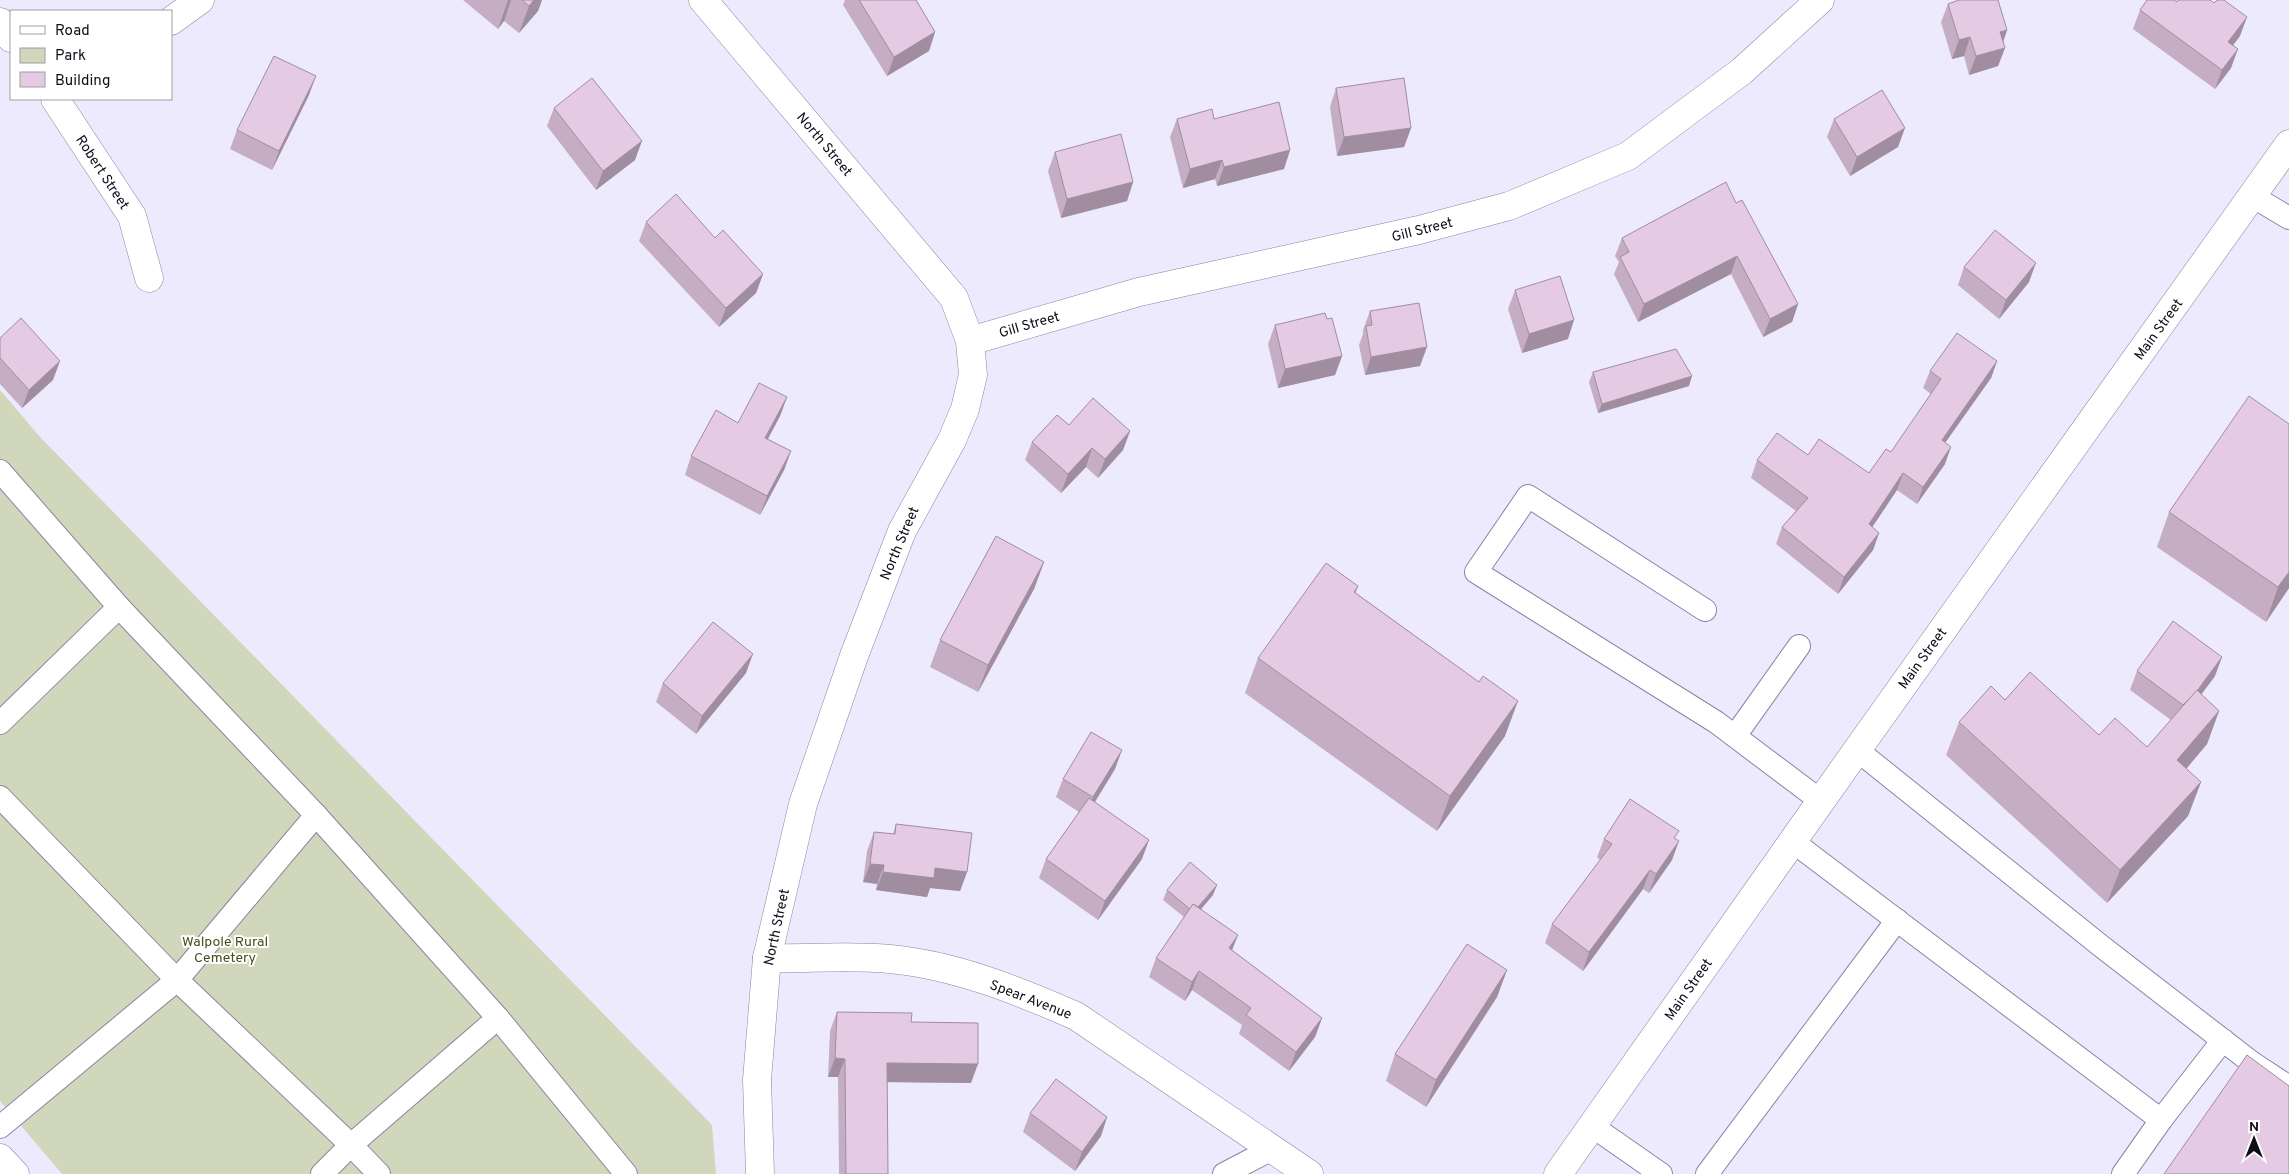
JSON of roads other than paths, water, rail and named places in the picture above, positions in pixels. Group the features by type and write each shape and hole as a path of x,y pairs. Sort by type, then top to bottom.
{"street":[{"path":"172,19 200,0"},
{"name":"North Street","path":"703,0 954,298 970,340 973,375 965,409 952,440 902,531 854,656 803,804 767,958 757,1080 760,1174"},
{"name":"Gill Street","path":"970,340 1139,292 1419,230 1509,206 1628,156 1742,71 1820,0"},
{"path":"0,22 10,37"},
{"name":"Robert Street","path":"58,100 132,216 149,278"},
{"name":"Main Street","path":"1558,1174 1792,841 2289,144"},
{"name":"Spear Avenue","path":"767,958 890,959 960,972 1036,998 1076,1016 1309,1174"},
{"path":"0,1158 14,1174"}],"lane":[{"path":"2252,196 2289,218"},
{"path":"0,471 119,607 316,815 498,1018 626,1174"},
{"path":"1704,610 1528,496 1476,572 1716,722 1821,801"},
{"path":"0,723 119,607"},
{"path":"1735,736 1799,646"},
{"path":"1857,750 2101,946 2251,1062 2289,1087"},
{"path":"0,797 177,980 351,1145 379,1174"},
{"path":"0,1127 177,980 316,815"},
{"path":"1792,841 2161,1120"},
{"path":"1707,1174 1897,920"},
{"path":"322,1174 351,1145 498,1018"},
{"path":"2123,1174 2161,1120 2223,1040"},
{"path":"1592,1126 1661,1174"},
{"path":"1224,1174 1272,1149"}],"park label":[{"name":"Walpole Rural Cemetery","path":"225,950"}]}
